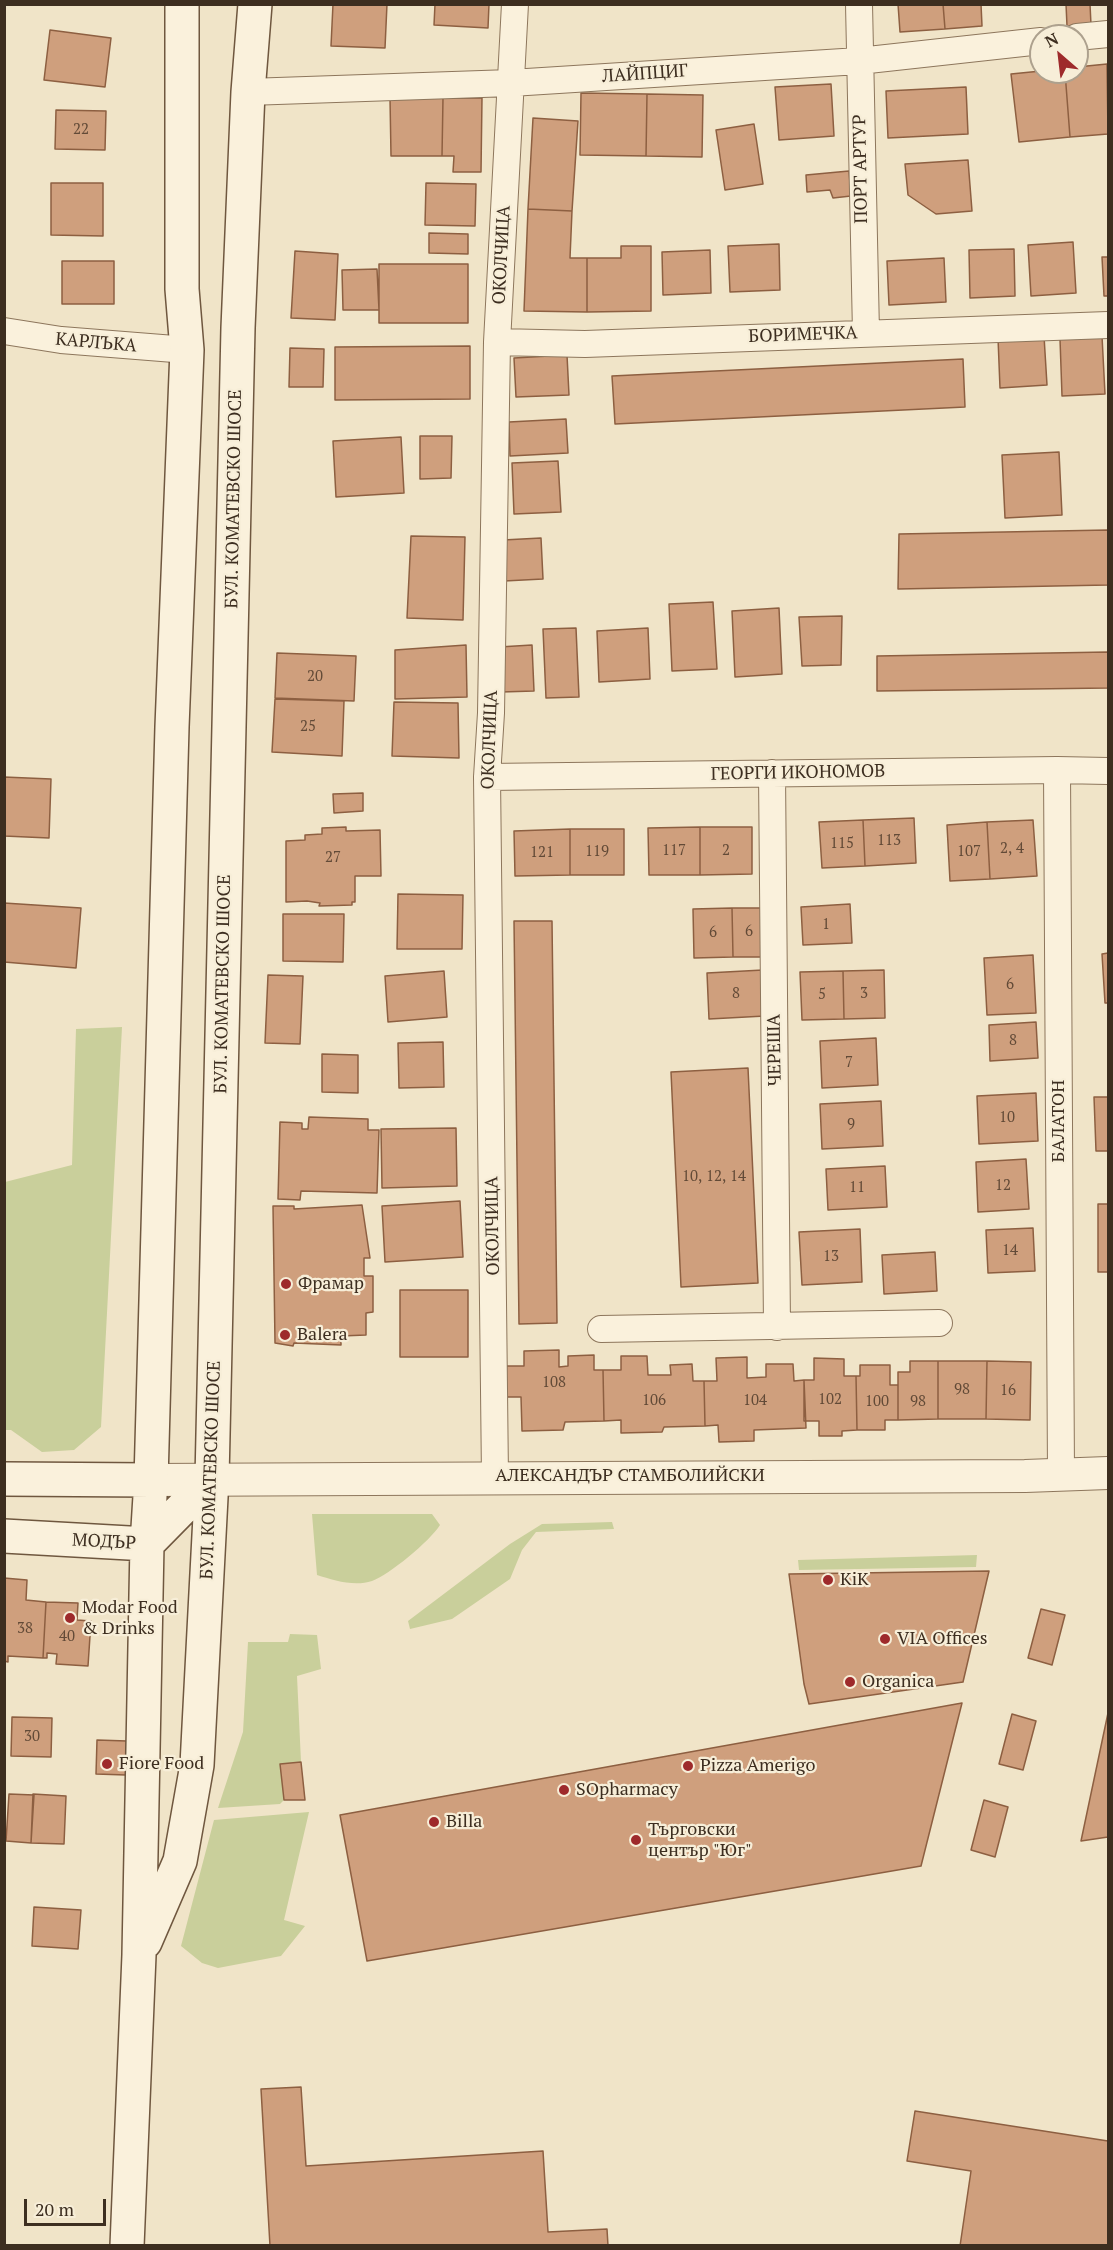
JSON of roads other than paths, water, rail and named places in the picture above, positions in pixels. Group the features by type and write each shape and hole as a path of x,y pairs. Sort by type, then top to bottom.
{"main road":[{"name":"БУЛ. КОМАТЕВСКО ШОСЕ","path":"127,2246 139,1955 147,1544 151,1480 171,739 187,350 182,289 182,4"},
{"name":"БУЛ. КОМАТЕВСКО ШОСЕ","path":"139,1955 180,1861 197,1765 212,1478 238,328 248,92 255,4"},
{"name":"МОДЪР","path":"4,1536 147,1544 212,1478"},
{"path":"4,1479 151,1480"}],"street":[{"name":"ОКОЛЧИЦА","path":"495,1477 488,777 497,342 515,4"},
{"name":"ПОРТ АРТУР","path":"859,4 866,333"},
{"path":"1089,36 1108,34"},
{"name":"ЛАЙПЦИГ","path":"248,92 511,83 859,61 1029,42"},
{"name":"БОРИМЕЧКА","path":"497,342 585,344 1108,325"},
{"name":"КАРЛЪКА","path":"4,331 61,340 187,350"},
{"name":"БАЛАТОН","path":"1057,770 1061,1473"},
{"name":"ГЕОРГИ ИКОНОМОВ","path":"488,777 1108,771"},
{"name":"ЧЕРЕША","path":"772,773 777,1327"},
{"path":"602,1329 939,1323"},
{"name":"АЛЕКСАНДЪР СТАМБОЛИЙСКИ","path":"151,1480 1025,1476 1108,1473"}],"place":[{"name":"Фрамар","path":"286,1284"},
{"name":"Balera","path":"285,1335"},
{"name":"KiK","path":"828,1580"},
{"name":"Modar Food & Drinks","path":"70,1618"},
{"name":"VIA Offices","path":"885,1639"},
{"name":"Organica","path":"850,1682"},
{"name":"Fiore Food","path":"107,1764"},
{"name":"Pizza Amerigo","path":"688,1766"},
{"name":"SOpharmacy","path":"564,1790"},
{"name":"Billa","path":"434,1822"},
{"name":"Търговски център \"Юг\"","path":"636,1840"}]}
